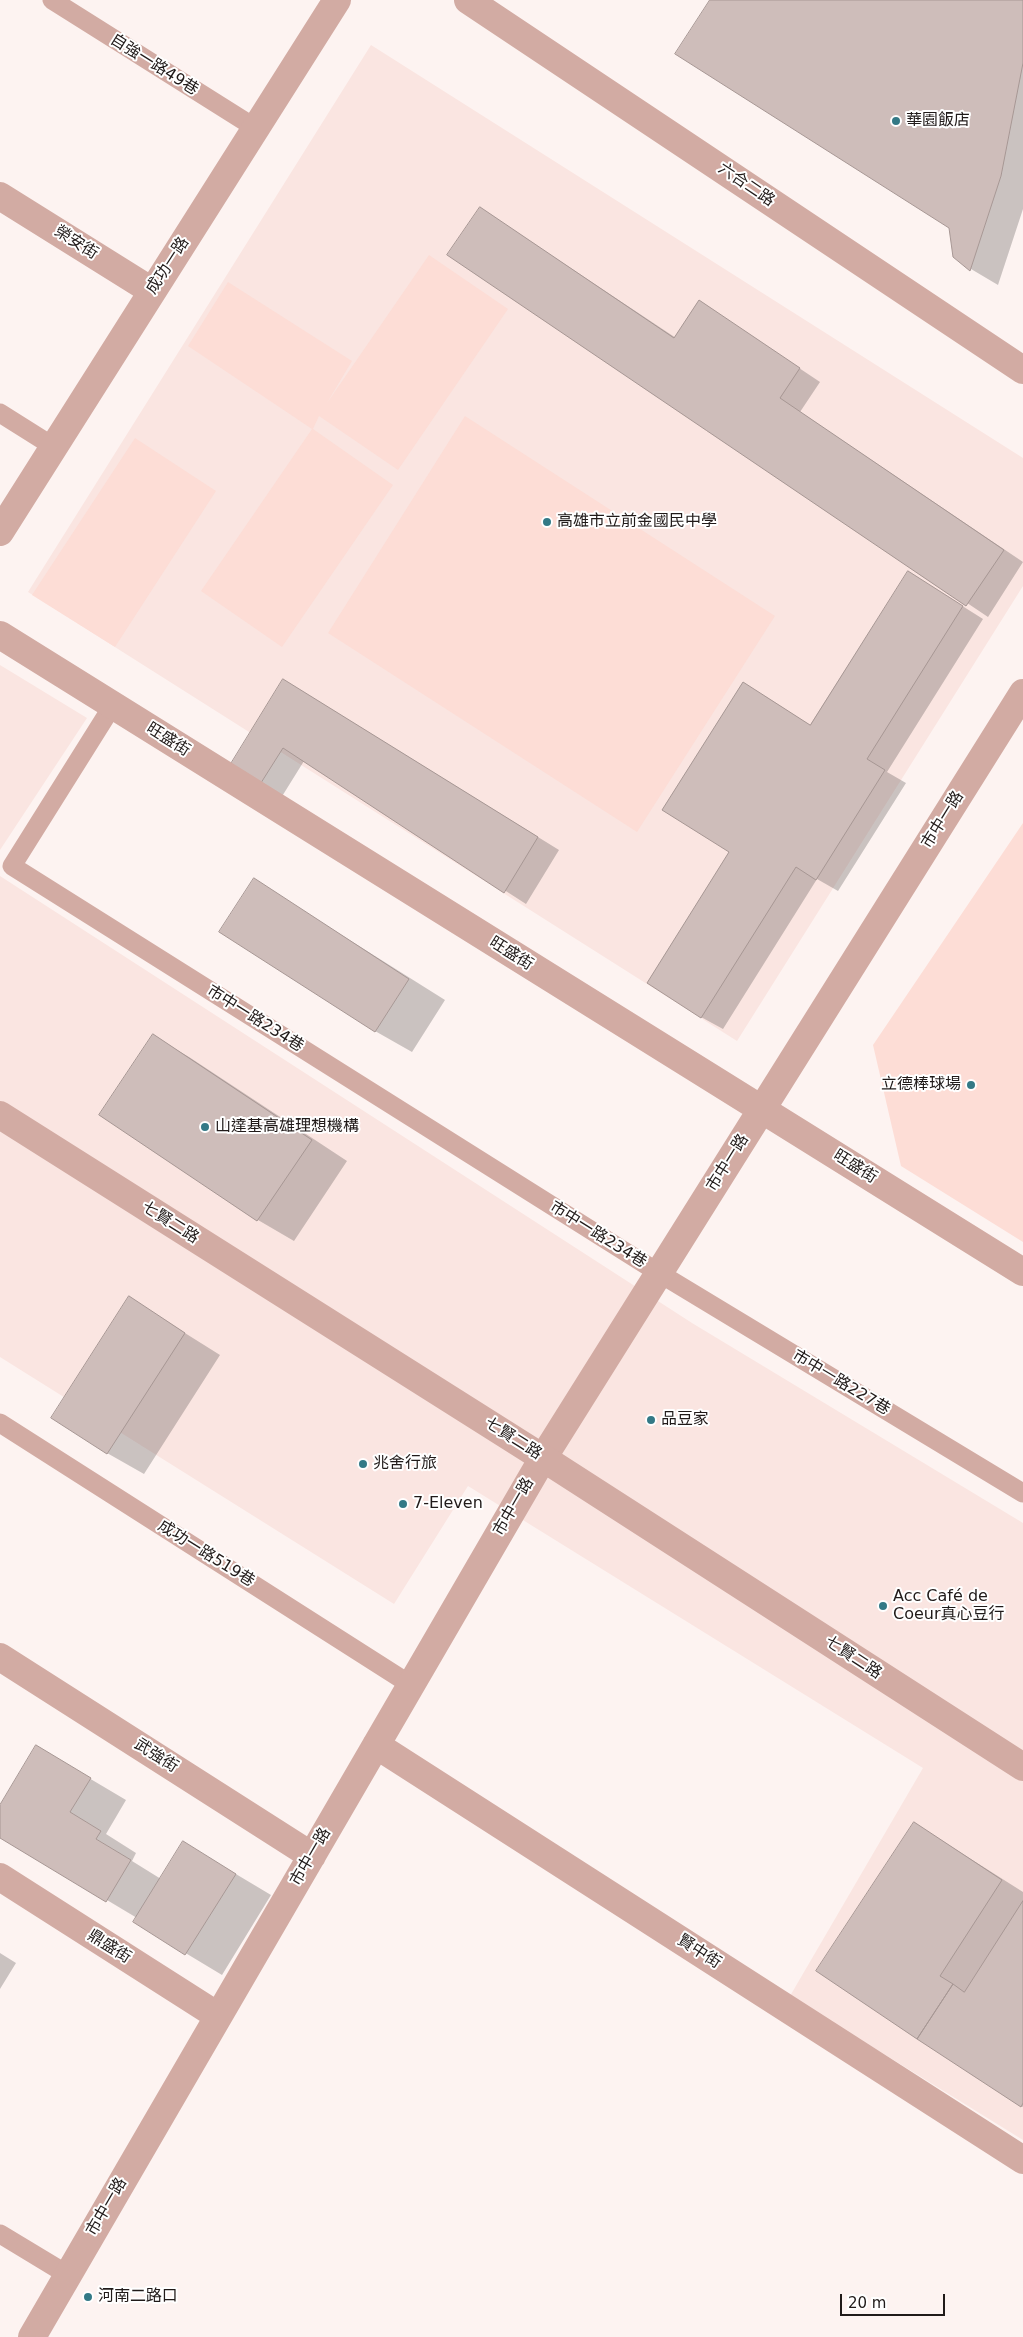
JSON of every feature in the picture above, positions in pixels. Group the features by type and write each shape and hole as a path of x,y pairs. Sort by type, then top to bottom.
{"street":[{"name":"成功一路","path":"0,532 337,0"},
{"name":"六合二路","path":"468,0 1023,370"},
{"name":"榮安街","path":"0,196 152,291"},
{"name":"旺盛街","path":"0,635 1023,1272"},
{"name":"市中一路","path":"32,2337 542,1458 1023,693"},
{"name":"七賢二路","path":"0,1115 542,1458 1023,1767"},
{"name":"武強街","path":"0,1657 312,1856"},
{"name":"賢中街","path":"376,1745 1023,2160"},
{"name":"鼎盛街","path":"0,1878 218,2016"}],"lane":[{"name":"自強一路49巷","path":"52,0 257,129"},
{"path":"0,413 54,447"},
{"name":"市中一路234巷","path":"113,705 12,866 658,1273"},
{"name":"市中一路227巷","path":"658,1273 1023,1493"},
{"name":"成功一路519巷","path":"0,1423 411,1685"},
{"path":"0,2234 68,2275"}],"shaded area":[{"name":"高雄市立前金國民中學","path":"371,45 1023,458 1023,586 737,1041 28,592"},
{"path":"429,255 508,309 398,470 319,416 313,429 393,485 282,647 201,591 312,429 188,346 228,282 352,361 327,403"},
{"path":"465,416 775,616 637,832 328,633"},
{"path":"135,438 216,491 115,647 32,595"},
{"path":"0,665 87,718 0,850"},
{"name":"立德棒球場","path":"1023,823 1023,1242 901,1166 873,1045"},
{"path":"0,876 692,1323 1023,1523 1023,2140 790,1996 923,1768 468,1486 394,1604 0,1357"}],"building":[{"name":"華園飯店","path":"710,0 1023,0 1023,63 1001,176 970,271 953,257 949,228 675,54"},
{"path":"480,207 674,338 699,300 800,368 780,398 1004,550 966,606 447,255"},
{"path":"908,571 963,606 867,759 885,770 816,880 796,867 701,1018 647,983 729,852 662,810 743,682 810,725"},
{"path":"283,679 538,837 504,893 283,748 259,786 229,767"},
{"path":"254,878 409,979 375,1032 219,932"},
{"name":"山達基高雄理想機構","path":"153,1034 312,1140 257,1221 99,1115"},
{"path":"129,1296 185,1333 107,1454 51,1418"},
{"path":"36,1745 91,1778 70,1812 101,1831 96,1839 131,1860 106,1902 0,1838 0,1805"},
{"path":"914,1822 1002,1880 940,1976 953,1984 917,2039 816,1971"},
{"path":"183,1841 236,1874 185,1955 133,1922"},
{"path":"1023,1901 1023,2103 1021,2107 917,2039 953,1984 964,1992"}],"place":[{"name":"華園飯店","path":"896,121"},
{"name":"高雄市立前金國民中學","path":"547,522"},
{"name":"立德棒球場","path":"971,1085"},
{"name":"山達基高雄理想機構","path":"205,1127"},
{"name":"品豆家","path":"651,1420"},
{"name":"兆舍行旅","path":"363,1464"},
{"name":"7-Eleven","path":"403,1504"},
{"name":"Acc Café de Coeur真心豆行","path":"883,1606"},
{"name":"河南二路口","path":"88,2297"}]}
